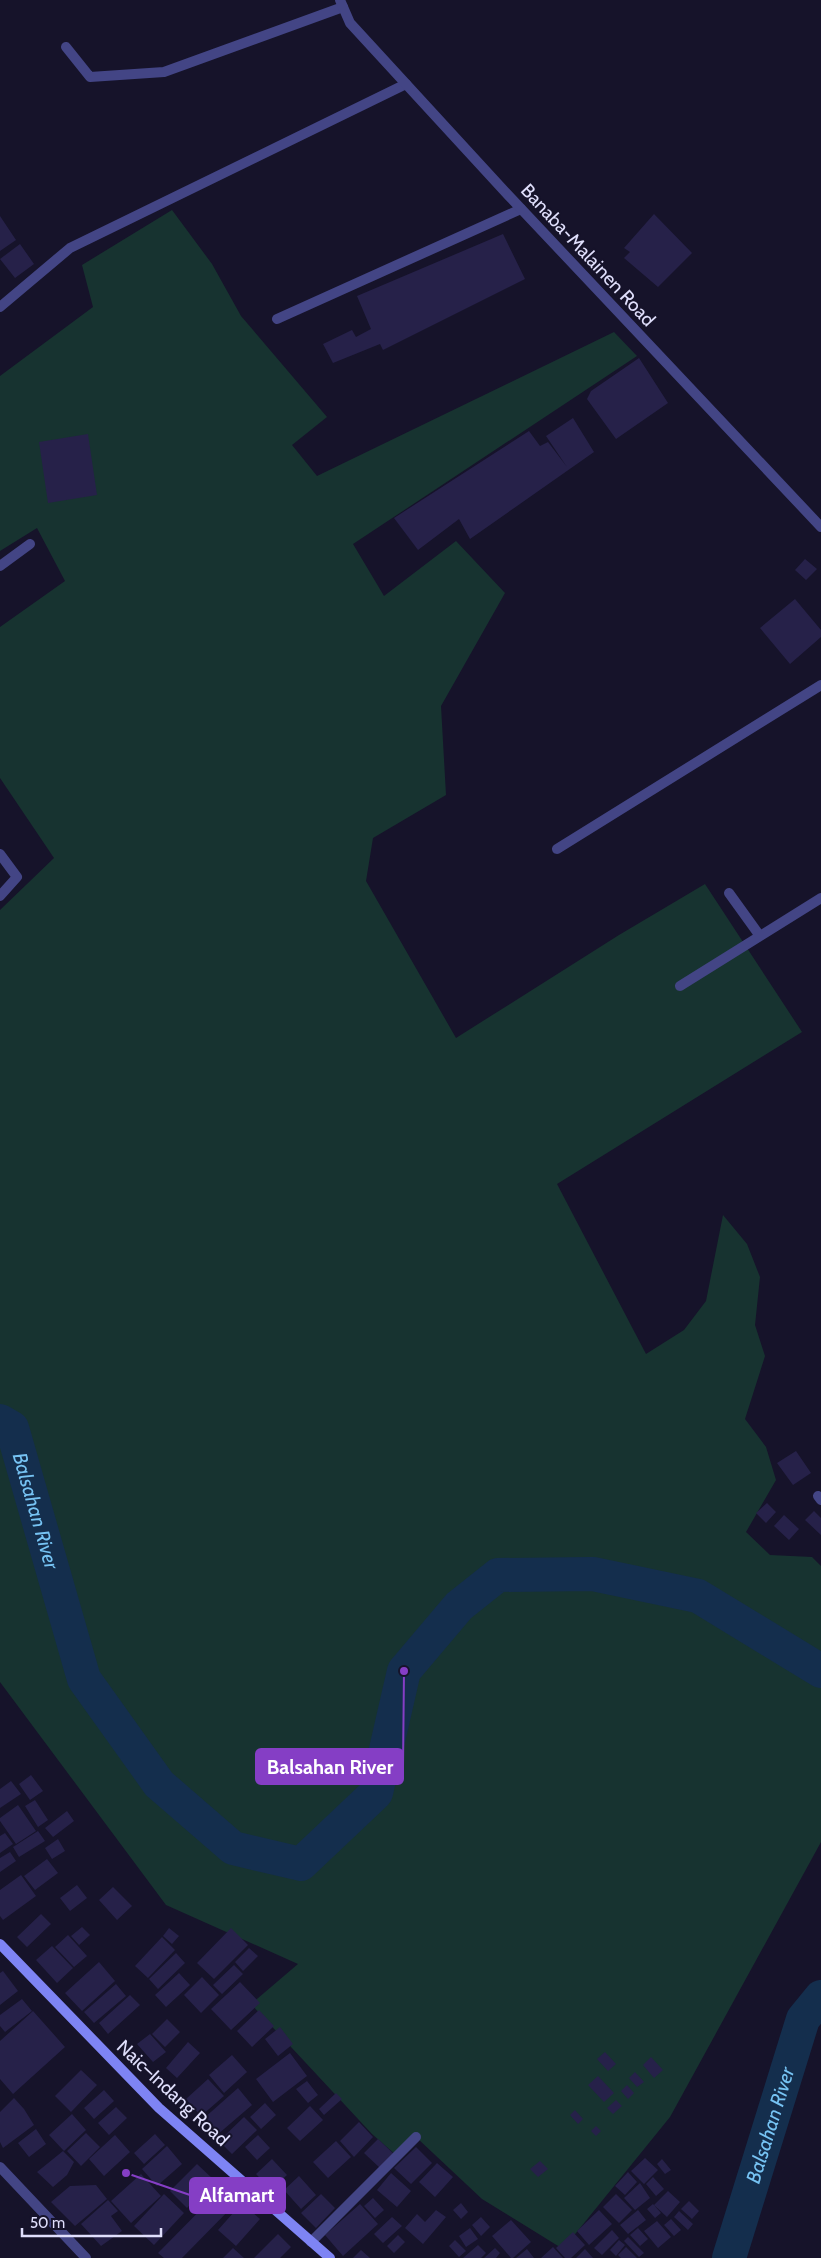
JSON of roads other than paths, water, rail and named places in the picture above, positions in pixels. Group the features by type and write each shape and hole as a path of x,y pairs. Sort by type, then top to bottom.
{"main road":[{"name":"Naic–Indang Road","path":"0,1944 159,2108 330,2258"}],"street":[{"path":"66,47 90,77 164,72 341,3"},
{"name":"Banaba-Malainen Road","path":"341,3 350,23 521,209 821,527"},
{"path":"0,307 70,248 406,84"},
{"path":"277,319 521,209"},
{"path":"0,566 30,544"},
{"path":"557,850 821,684"},
{"path":"0,854 17,877 0,896"},
{"path":"729,893 760,936"},
{"path":"680,986 821,898"},
{"path":"311,2242 416,2138"},
{"path":"0,2167 86,2258"}],"waterway":[{"name":"Balsahan River","path":"0,1421 12,1428 84,1679 159,1784 233,1848 301,1864 376,1793 404,1671 459,1606 498,1575 593,1574 698,1596 821,1671"},
{"name":"Balsahan River","path":"729,2258 803,2019 821,1997"}],"place":[{"name":"Balsahan River","path":"404,1671"},
{"name":"Alfamart","path":"126,2173"}]}
